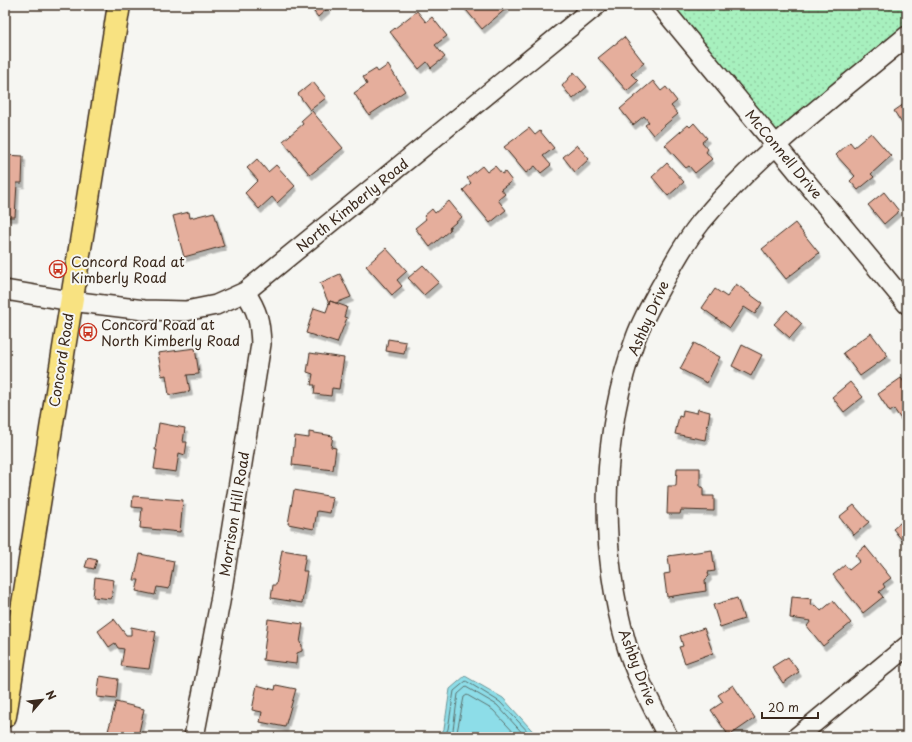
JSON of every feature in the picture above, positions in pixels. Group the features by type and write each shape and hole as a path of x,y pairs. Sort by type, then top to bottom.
{"main road":[{"name":"Concord Road","path":"5,716 70,301 120,5"}],"street":[{"name":"North Kimberly Road","path":"5,290 70,301 144,310 186,311 216,304 245,292 597,5"},
{"name":"McConnell Drive","path":"660,5 907,304"},
{"name":"Ashby Drive","path":"668,737 652,705 626,644 610,566 606,520 607,478 617,405 636,336 682,248 728,192 762,157 907,36"},
{"name":"Morrison Hill Road","path":"194,737 220,602 261,344 256,308 245,292"},
{"path":"797,737 907,646"}],"green space":[{"path":"664,5 907,5 907,32 777,142"}],"water":[{"path":"465,676 503,698 538,737 439,737 444,729 450,689"}],"building":[{"path":"314,5 326,5 328,8 318,17 311,8"},
{"path":"462,5 504,5 507,8 482,29"},
{"path":"417,11 426,22 432,17 447,36 435,45 445,57 431,68 427,62 419,69 390,32"},
{"path":"624,37 644,63 631,74 638,81 627,91 598,58"},
{"path":"388,65 405,91 369,115 354,93 367,84 363,77 376,69 378,72"},
{"path":"574,72 587,87 573,99 562,86"},
{"path":"653,81 661,91 666,87 677,101 671,106 678,114 653,135 645,125 649,122 644,116 633,125 620,109"},
{"path":"313,82 326,98 310,110 298,94"},
{"path":"907,102 907,131 894,111"},
{"path":"312,111 343,148 310,175 283,141 303,124 301,121"},
{"path":"694,123 707,138 702,142 708,149 706,152 712,159 695,173 689,166 686,168 665,145 688,125 690,127"},
{"path":"529,128 535,135 540,131 554,148 543,156 551,165 541,173 535,166 526,173 504,147"},
{"path":"871,133 891,156 871,174 874,177 858,190 850,181 855,176 836,155 850,142 854,147"},
{"path":"577,145 589,159 575,172 563,157"},
{"path":"5,155 23,156 22,183 17,183 15,217 5,217"},
{"path":"257,159 268,172 276,165 295,186 277,203 272,197 259,209 245,193 258,180 247,168"},
{"path":"667,163 684,182 668,196 652,177"},
{"path":"482,166 487,172 495,166 502,174 505,172 512,181 501,189 505,194 498,200 506,210 490,223 463,190 471,183 467,178"},
{"path":"884,192 899,211 884,224 868,205"},
{"path":"449,201 462,217 449,228 450,230 430,247 415,228 426,219 424,216 432,209 435,213"},
{"path":"189,212 190,218 214,212 224,246 184,257 173,216"},
{"path":"795,223 819,253 786,279 762,249"},
{"path":"386,248 407,271 397,280 402,286 392,295 366,266"},
{"path":"423,265 439,282 424,295 408,278"},
{"path":"340,274 351,297 336,303 330,301 329,304 320,283"},
{"path":"736,284 762,303 755,314 744,307 730,328 702,308 715,289 727,297"},
{"path":"330,301 347,307 344,317 347,318 337,343 306,333 314,308 326,312"},
{"path":"787,310 802,324 790,338 774,324"},
{"path":"871,333 888,356 860,376 843,353"},
{"path":"388,339 406,342 404,354 386,351"},
{"path":"694,343 720,357 707,383 680,369"},
{"path":"742,345 762,355 751,376 732,366"},
{"path":"195,348 199,374 187,375 190,391 169,395 166,375 162,376 158,353"},
{"path":"310,353 344,358 339,389 332,388 331,396 314,394 315,385 311,385 313,374 307,372"},
{"path":"901,378 907,386 907,428 894,409 890,412 878,394"},
{"path":"850,382 863,397 844,412 832,397"},
{"path":"698,409 710,412 705,440 675,434 679,416 682,417 683,410 697,413"},
{"path":"159,423 185,428 183,442 187,442 185,455 179,453 176,472 154,469"},
{"path":"309,432 333,436 331,447 336,448 333,470 292,465 295,436 309,438"},
{"path":"677,468 700,468 700,487 703,487 703,496 714,496 714,511 681,510 680,514 667,514 668,486 676,486"},
{"path":"294,490 333,497 330,513 317,511 314,529 288,524"},
{"path":"133,496 183,500 180,532 140,528 142,508 132,507"},
{"path":"854,505 869,522 854,535 839,517"},
{"path":"907,517 907,546 893,529"},
{"path":"865,546 891,578 883,584 885,587 879,592 883,597 863,613 833,575 845,565 849,570 860,561 855,555"},
{"path":"282,550 306,554 303,571 307,571 302,603 271,598 273,585 276,585"},
{"path":"712,550 715,571 708,572 709,576 705,580 706,591 667,597 664,574 670,573 668,556"},
{"path":"140,554 174,561 169,589 157,587 155,595 136,591 139,580 134,580"},
{"path":"88,558 97,560 94,569 85,567"},
{"path":"95,577 114,580 111,599 93,597"},
{"path":"792,597 812,599 811,605 817,606 821,611 833,601 851,623 823,646 807,626 811,621 790,618"},
{"path":"737,598 744,619 720,627 713,605"},
{"path":"114,619 126,635 131,635 131,627 156,632 149,669 121,666 124,649 118,648 115,643 109,647 98,631"},
{"path":"268,619 303,624 300,643 302,645 302,651 297,653 296,664 263,660"},
{"path":"704,628 713,653 685,663 679,647 683,646 680,636"},
{"path":"788,657 799,672 783,683 772,667"},
{"path":"100,676 118,679 116,699 97,697"},
{"path":"257,685 275,690 276,685 296,689 285,727 260,722 262,712 252,710"},
{"path":"733,685 755,718 729,736 711,710 723,702 718,695"},
{"path":"116,702 144,709 138,737 108,731"}],"place":[{"name":"Concord Road at Kimberly Road","path":"58,269"},
{"name":"Concord Road at North Kimberly Road","path":"88,332"}]}
